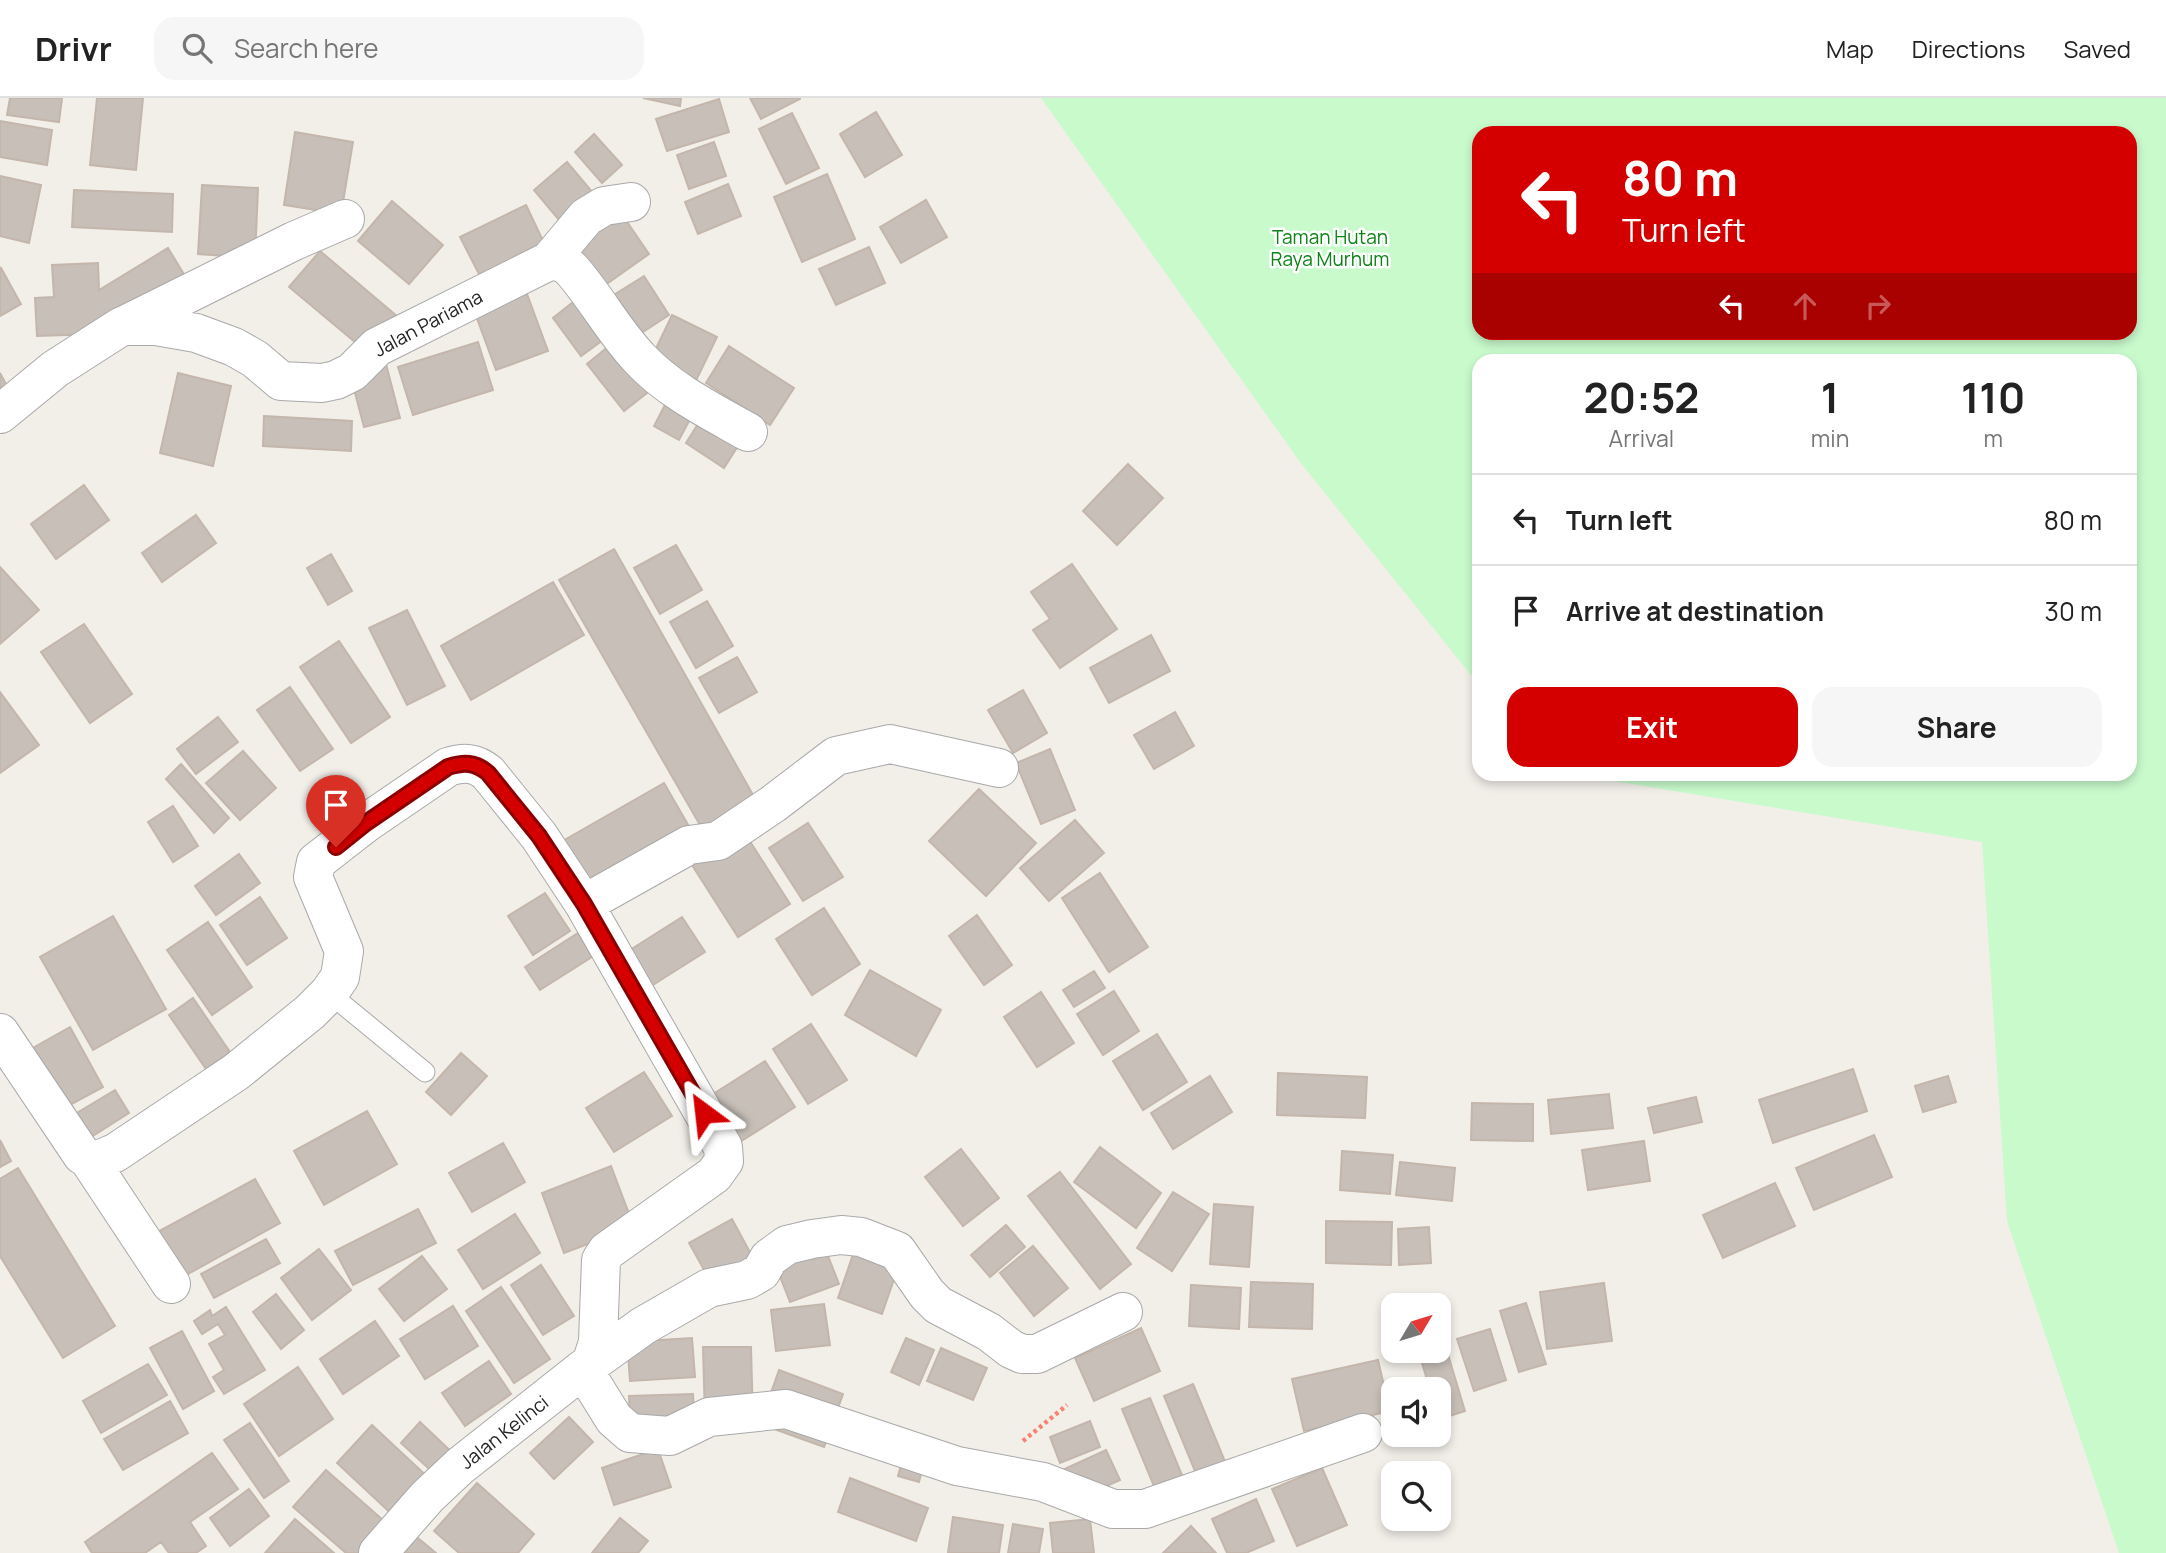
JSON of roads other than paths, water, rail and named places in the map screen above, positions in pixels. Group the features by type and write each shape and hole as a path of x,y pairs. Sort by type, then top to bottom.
{"street":[{"path":"549,261 586,217 604,206 631,202"},
{"path":"0,414 55,369 122,326 294,241 345,219"},
{"path":"549,261 564,263 571,269 624,339 657,375 748,432"},
{"name":"Jalan Pariama","path":"122,326 156,326 196,333 234,347 255,359 281,381 322,383 352,373 377,346 549,261"},
{"path":"584,904 689,845 718,841 773,804 836,756 890,744 999,768"},
{"path":"89,1160 115,1153 236,1072 310,1012 329,993 340,977 344,951 313,877 315,864 366,823 448,767 461,762 479,766 488,773 539,836 584,904 723,1147 724,1161 714,1175 607,1251 601,1260 598,1342 587,1367 614,1419 630,1433 670,1436 709,1417 786,1409 957,1466 1043,1482 1113,1509 1145,1508 1363,1433"},
{"path":"0,1033 171,1284"},
{"name":"Jalan Kelinci","path":"378,1553 460,1466 587,1367 643,1326 709,1288 747,1280 761,1272 769,1258 787,1245 812,1238 841,1235 861,1237 897,1251 927,1294 938,1305 989,1332 1022,1354 1037,1354 1123,1312"}],"lane":[{"path":"329,993 425,1072"}],"park label":[{"name":"Taman Hutan Raya Murhum","path":"1330,248"}]}
